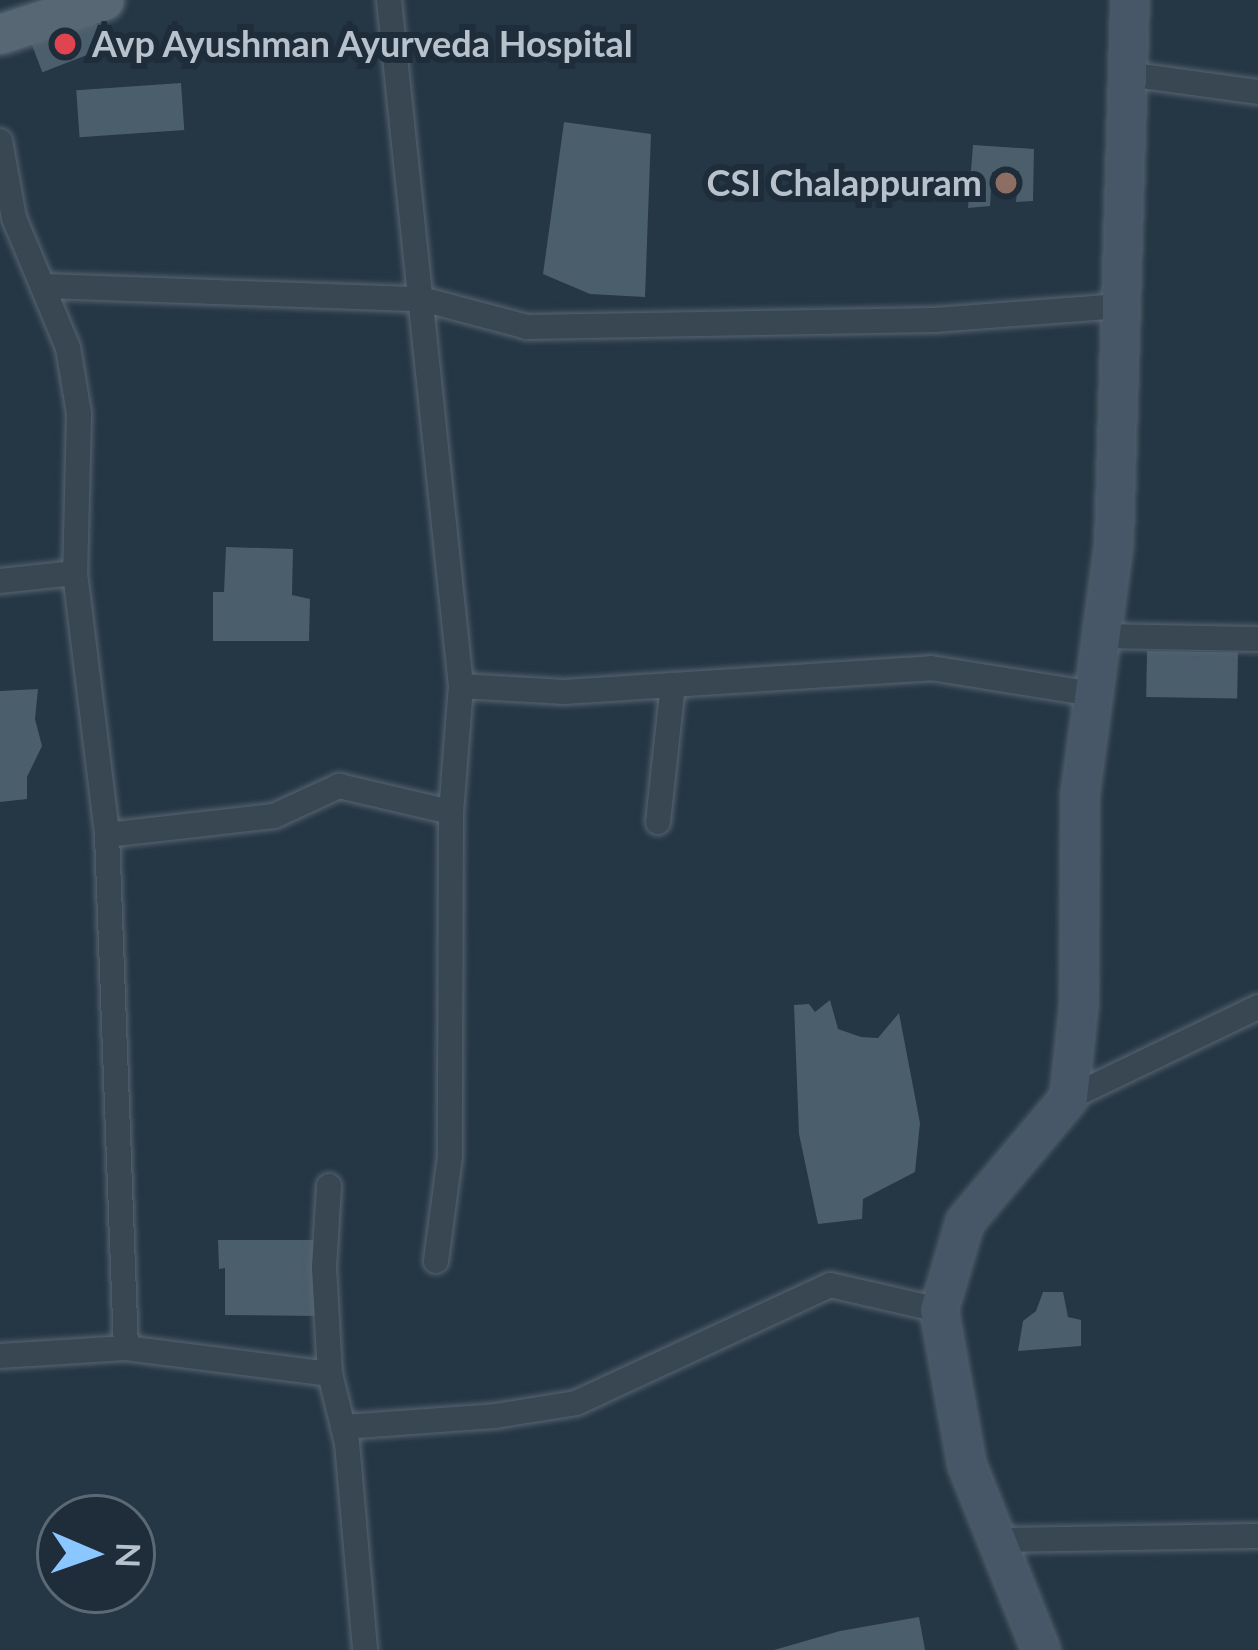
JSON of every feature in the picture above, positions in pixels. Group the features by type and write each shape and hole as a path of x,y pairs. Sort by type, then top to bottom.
{"main road":[{"path":"0,34 104,0"},
{"path":"1041,1650 967,1465 939,1310 965,1222 1069,1098 1078,1004 1080,795 1114,543 1130,0"}],"street":[{"path":"388,0 460,686 451,812 450,1156 436,1261"},
{"path":"1127,74 1258,92"},
{"path":"0,141 14,218 68,348 79,414 75,573 106,835 126,1348"},
{"path":"43,286 422,299 526,327 935,320 1120,306"},
{"path":"0,581 75,573"},
{"path":"1101,636 1258,639"},
{"path":"460,686 564,692 931,668 1094,694"},
{"path":"658,823 673,685"},
{"path":"106,835 274,816 339,786 451,812"},
{"path":"1069,1098 1258,1007"},
{"path":"329,1186 324,1267 330,1374 343,1427 365,1650"},
{"path":"343,1427 495,1416 576,1403 830,1285 939,1310"},
{"path":"0,1356 126,1348 330,1374"},
{"path":"997,1540 1258,1536"}],"building":[{"path":"94,17 106,48 42,72 31,41"},
{"path":"181,83 184,130 80,137 76,90"},
{"path":"564,122 651,134 645,297 590,294 543,274"},
{"path":"973,145 1034,149 1033,201 1016,202 1019,171 992,172 990,206 968,208"},
{"path":"226,547 293,549 292,595 310,599 309,641 213,641 213,592 224,592"},
{"path":"1147,651 1238,653 1237,699 1146,697"},
{"path":"38,689 35,719 42,746 27,777 27,799 0,802 0,691"},
{"path":"830,1000 838,1029 861,1037 878,1038 899,1013 920,1123 915,1172 863,1199 862,1219 818,1224 799,1134 794,1005 809,1004 815,1012"},
{"path":"218,1240 314,1240 316,1316 225,1315 225,1268 219,1269"},
{"path":"1043,1292 1063,1292 1068,1317 1081,1320 1081,1346 1018,1351 1023,1321 1036,1311"},
{"path":"919,1617 925,1650 774,1650 840,1631"}],"place":[{"name":"Avp Ayushman Ayurveda Hospital","path":"65,44"},
{"name":"CSI Chalappuram","path":"1006,183"}]}
